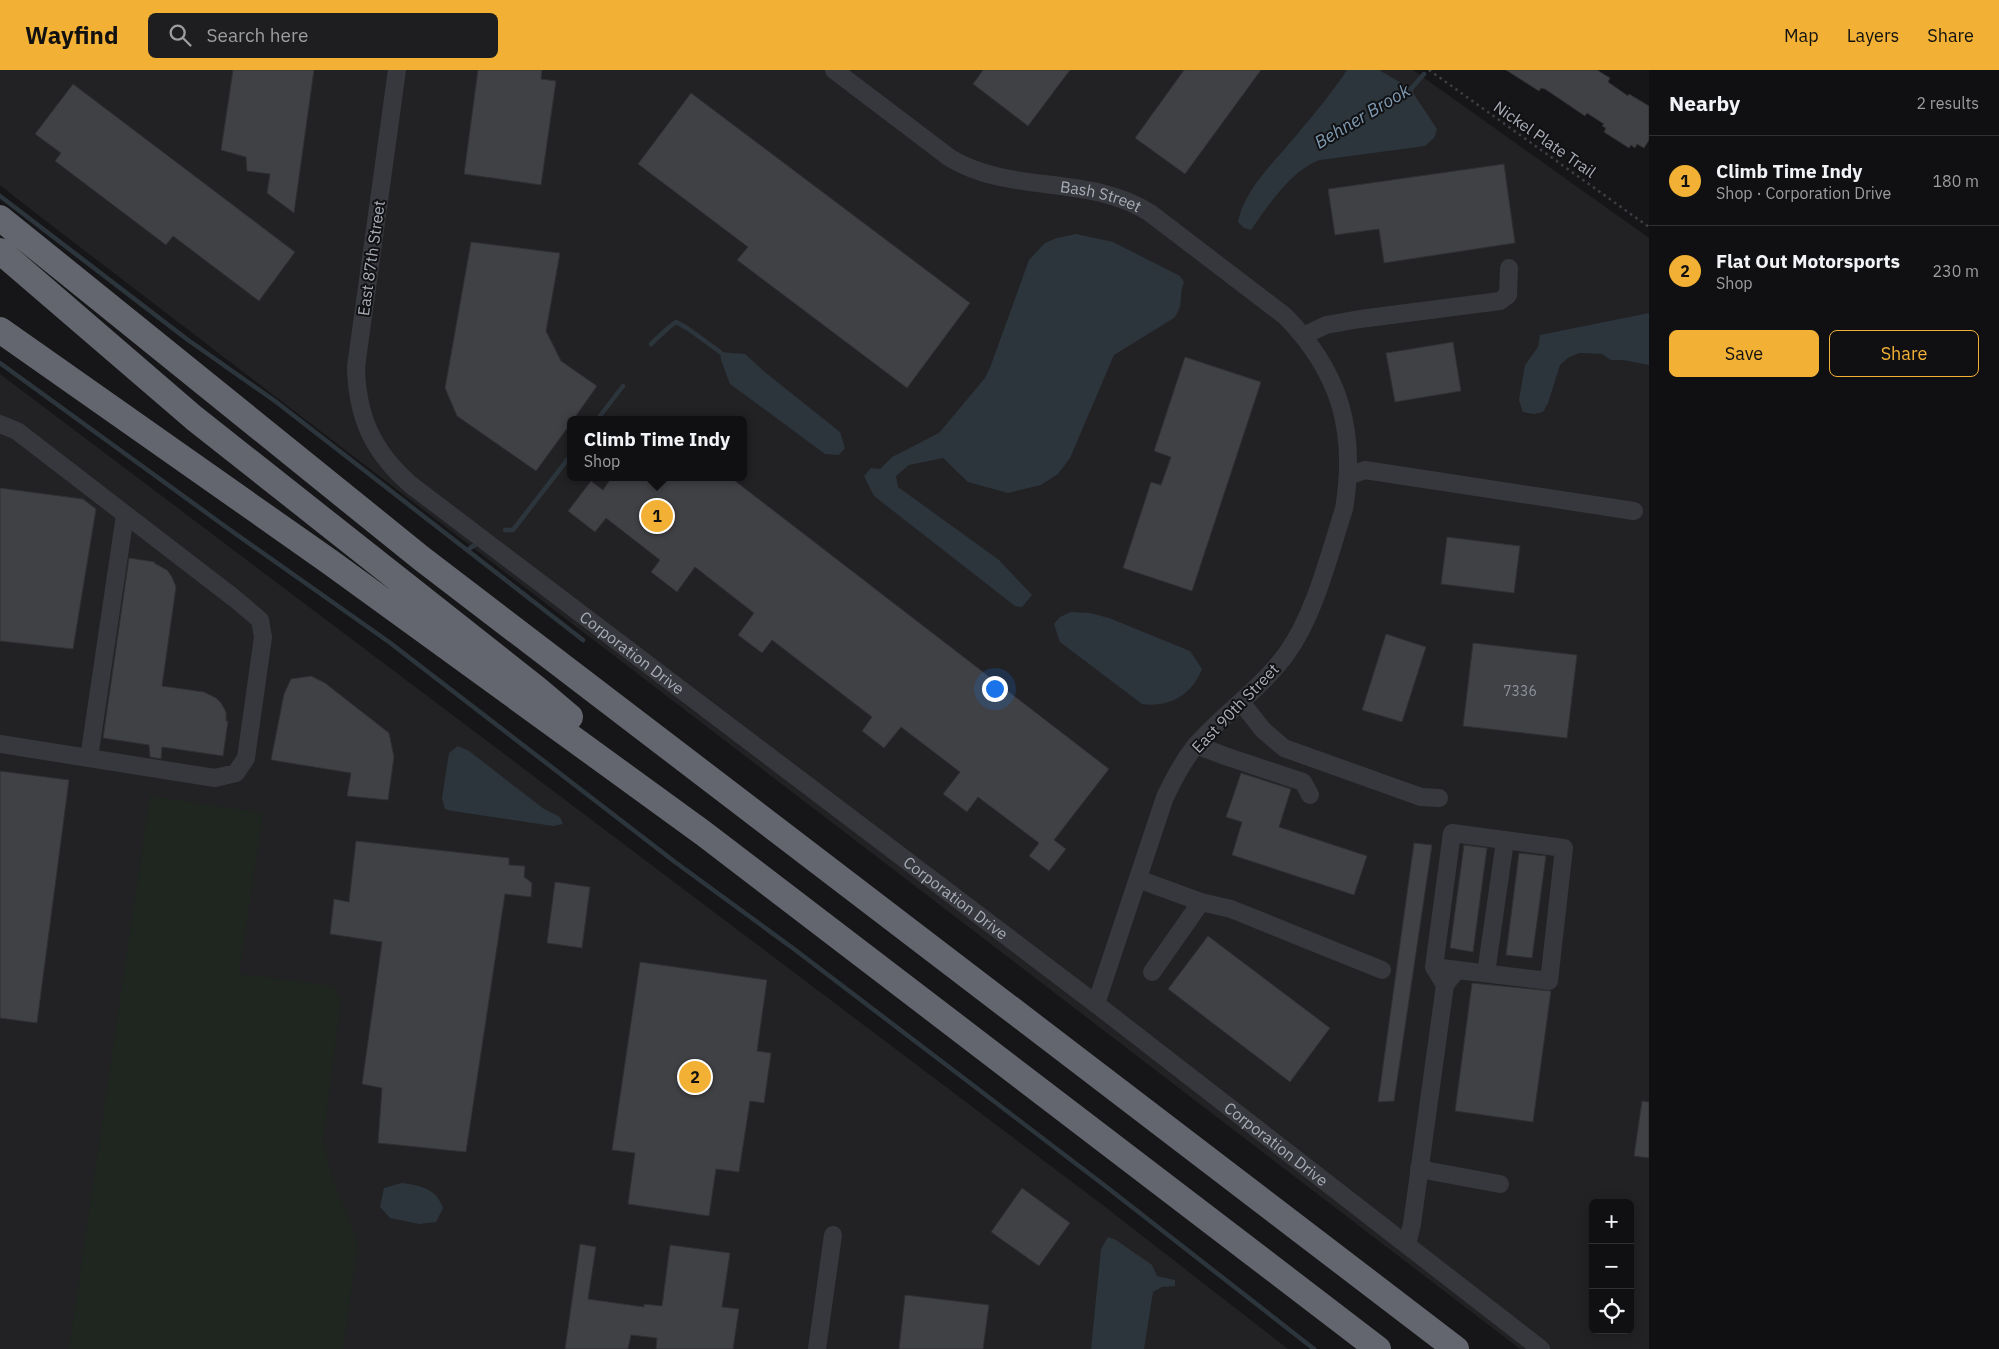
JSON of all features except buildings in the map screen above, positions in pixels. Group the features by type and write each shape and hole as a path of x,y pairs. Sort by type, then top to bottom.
{"highway":[{"path":"0,218 421,558 1456,1349"},
{"path":"0,251 194,418 538,689 703,833"},
{"path":"0,330 330,562 703,833 1378,1349"}],"street":[{"name":"East 87th Street","path":"375,443 361,412 356,387 356,367 397,70"},
{"name":"Bash Street","path":"834,70 950,158 964,166 995,176 1100,192 1140,206 1285,316 1319,357 1331,380"},
{"path":"1302,336 1326,325 1500,301 1508,295 1509,268"},
{"name":"East 90th Street","path":"1096,1004 1164,797 1180,767 1196,745 1276,668 1295,641 1307,617 1344,509 1348,476 1348,437 1331,380"},
{"path":"0,424 17,431 260,620 263,637 246,758 236,773 215,778 0,744"},
{"name":"Corporation Drive","path":"375,443 391,466 410,485 1096,1004 1541,1349"},
{"path":"1348,476 1364,470 1634,511"},
{"path":"89,758 125,515"},
{"path":"1241,702 1263,730 1284,748 1421,797 1439,798"},
{"path":"1196,745 1302,782 1310,795"},
{"path":"1434,967 1549,981 1564,848 1452,833 1434,967 1445,985"},
{"path":"1486,973 1505,840"},
{"path":"1138,879 1201,902 1230,909 1382,970"},
{"path":"1152,972 1201,902"},
{"path":"1407,1245 1445,985 1457,970"},
{"path":"1419,1169 1500,1184"},
{"path":"817,1349 833,1235"}],"path":[{"name":"Nickel Plate Trail","path":"1429,70 1649,227"}],"shaded area":[{"path":"0,70 1413,70 1649,238 1649,1349 1520,1349 0,185"},
{"path":"0,374 1104,1206 1288,1349 0,1349"},
{"path":"150,796 263,813 239,974 321,984 335,989 341,1000 323,1141 334,1184 358,1242 343,1349 69,1349"}],"water":[{"path":"1347,70 1379,70 1408,87 1414,86 1413,93 1437,129 1434,138 1425,146 1320,160 1300,171 1281,189 1251,230 1244,228 1238,222 1241,210 1253,187 1322,104"},
{"path":"1076,234 1113,242 1180,276 1184,282 1179,309 1174,318 1114,355 1070,458 1058,474 1041,485 1008,493 968,482 943,458 909,465 896,476 898,487 999,560 1032,595 1022,607 1015,606 874,496 864,476 871,468 880,469 892,457 939,433 985,378 1029,260 1045,243"},
{"path":"1649,313 1649,365 1623,360 1611,360 1602,354 1580,353 1569,357 1560,365 1548,403 1543,412 1534,414 1523,412 1519,400 1525,365 1538,347 1540,335"},
{"path":"720,352 745,354 840,432 845,448 839,455 825,454 730,384"},
{"path":"1071,612 1090,613 1109,618 1190,651 1202,669 1198,678 1186,693 1170,702 1152,705 1142,704 1060,642 1054,624 1060,617"},
{"path":"458,746 469,751 544,809 560,817 563,824 553,826 445,809 442,798 449,753"},
{"path":"402,1183 427,1189 436,1196 443,1208 436,1222 420,1224 390,1218 380,1207 384,1188"},
{"path":"1108,1237 1116,1240 1152,1265 1157,1276 1175,1280 1175,1286 1162,1287 1153,1292 1144,1349 1091,1349 1101,1249"}],"waterway":[{"name":"Behner Brook","path":"1410,90 1424,74"},
{"path":"0,196 188,340 275,401 583,640"},
{"path":"651,344 676,322 720,352"},
{"path":"0,363 226,527 389,642 675,862 794,949 1104,1185 1314,1349"},
{"path":"600,416 623,386"},
{"path":"505,530 513,530 567,460"},
{"path":"467,550 475,545"}],"place":[{"name":"Climb Time Indy","path":"657,516"},
{"name":"Flat Out Motorsports","path":"695,1077"}]}
